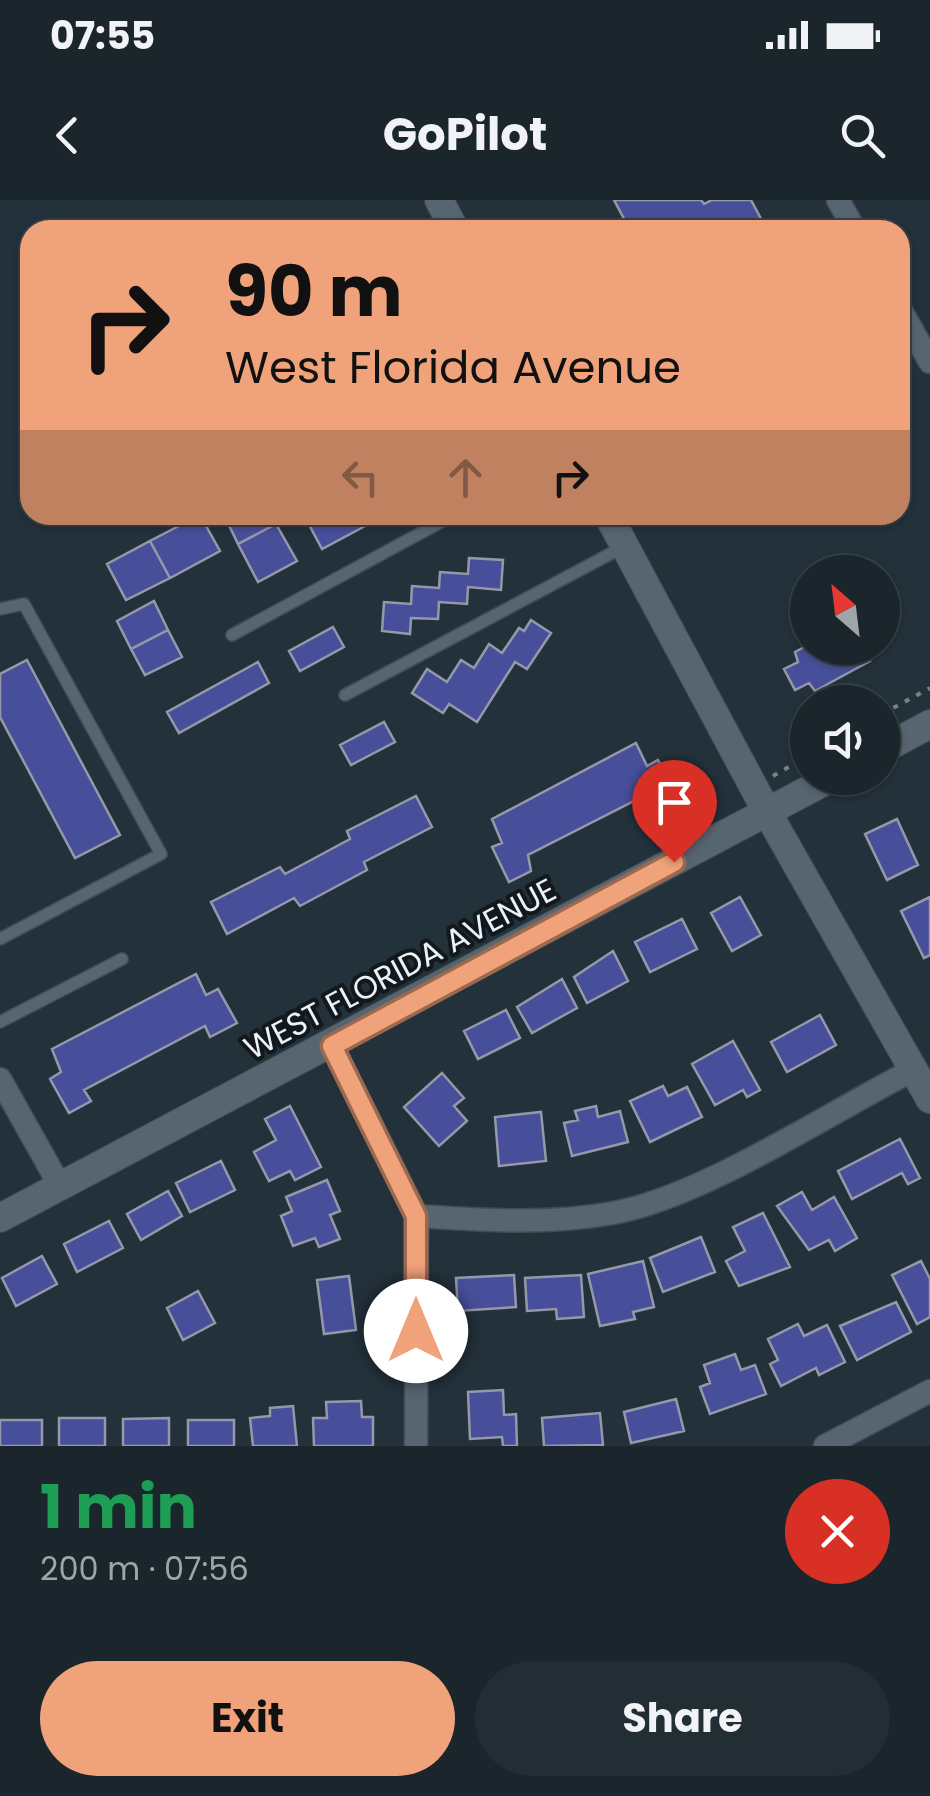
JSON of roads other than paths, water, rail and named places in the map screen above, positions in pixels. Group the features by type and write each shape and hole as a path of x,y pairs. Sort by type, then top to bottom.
{"street":[{"path":"910,327 930,362"},
{"path":"613,525 768,812 930,1098"},
{"path":"900,740 930,724"},
{"name":"WEST FLORIDA AVENUE","path":"0,1218 332,1046 800,795"},
{"path":"332,1046 416,1216 416,1446"},
{"path":"416,1216 538,1223 618,1213 706,1180 914,1069"},
{"path":"0,1079 60,1186"},
{"path":"825,1446 930,1391"}],"lane":[{"path":"232,636 436,525"},
{"path":"345,695 625,546"},
{"path":"0,609 24,604 161,854 0,938"},
{"path":"0,1022 122,959"}]}
